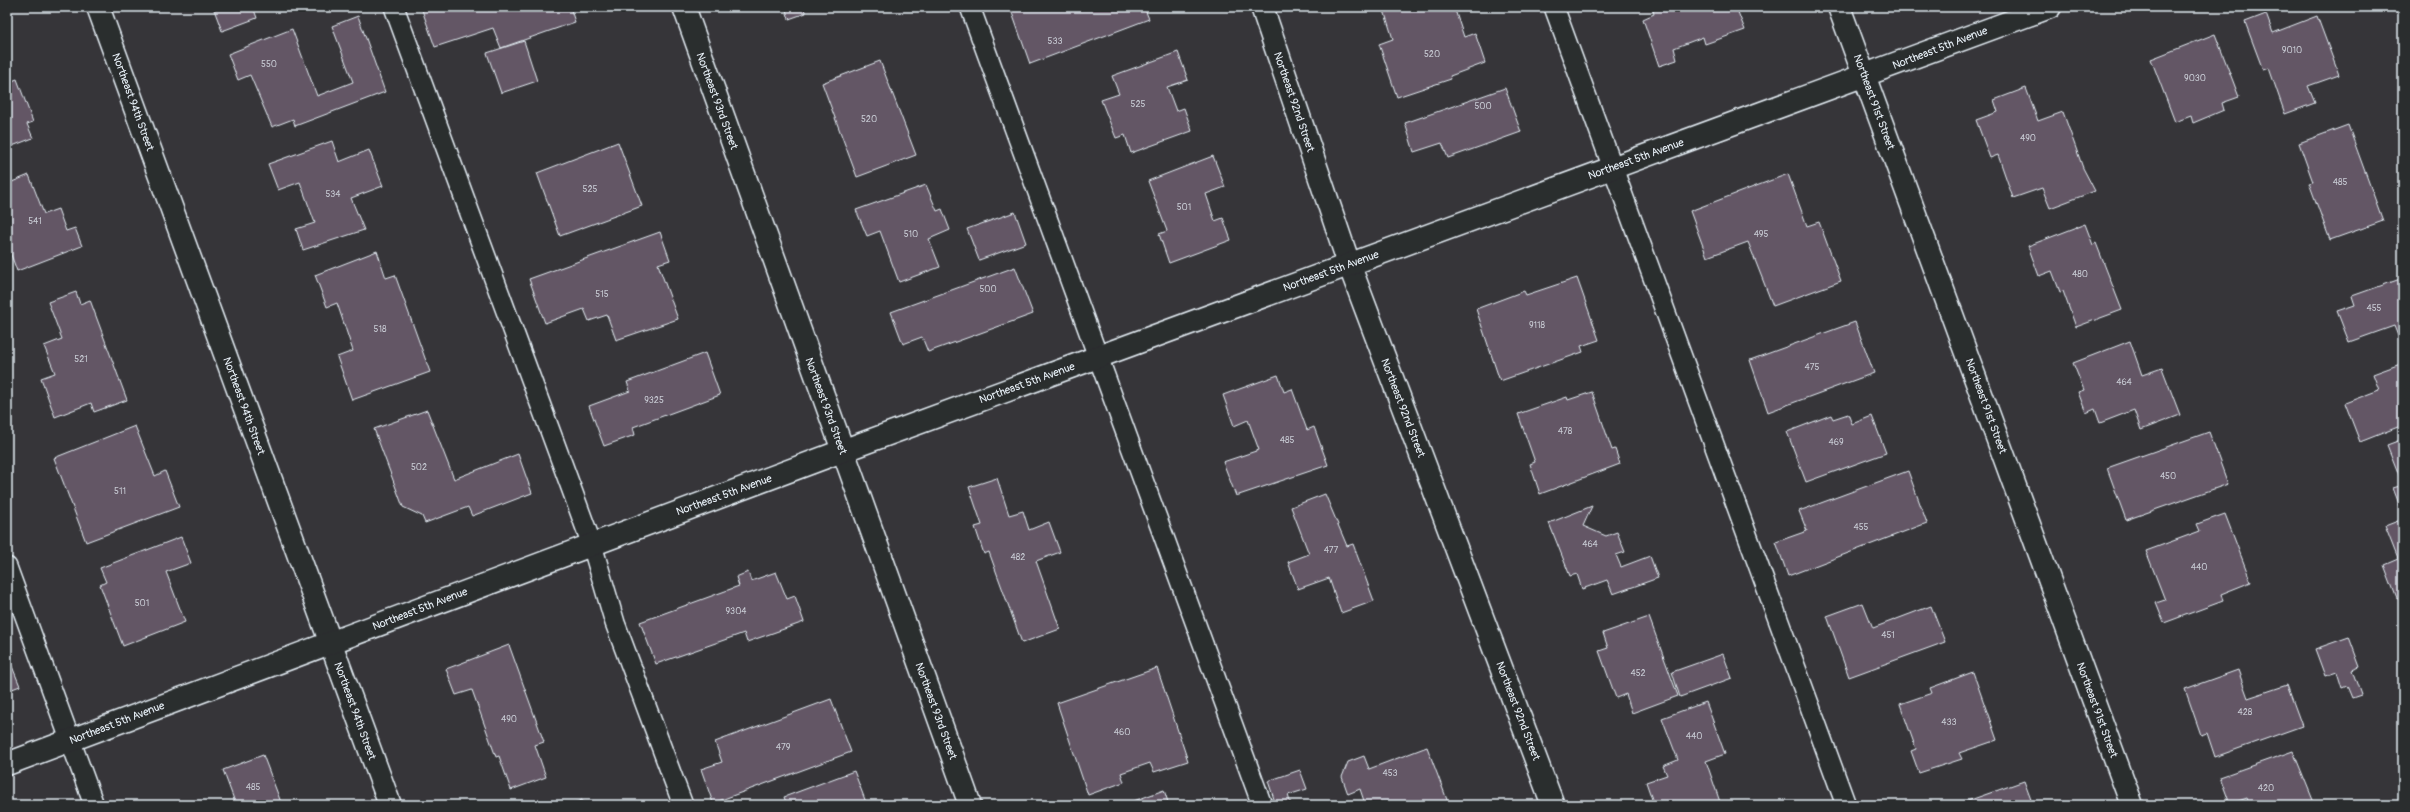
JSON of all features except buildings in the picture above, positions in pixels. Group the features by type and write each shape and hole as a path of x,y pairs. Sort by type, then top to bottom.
{"street":[{"name":"Northeast 94th Street","path":"98,7 390,805"},
{"name":"Northeast 93rd Street","path":"684,7 970,805"},
{"name":"Northeast 92nd Street","path":"1262,7 1349,264 1553,805"},
{"name":"Northeast 91st Street","path":"1839,7 2132,805"},
{"name":"Northeast 5th Avenue","path":"7,764 842,451 2050,7"}],"lane":[{"path":"394,7 592,545 615,623 683,805"},
{"path":"970,7 1262,805"},
{"path":"1554,7 1846,805"},
{"path":"7,567 94,805"}]}
